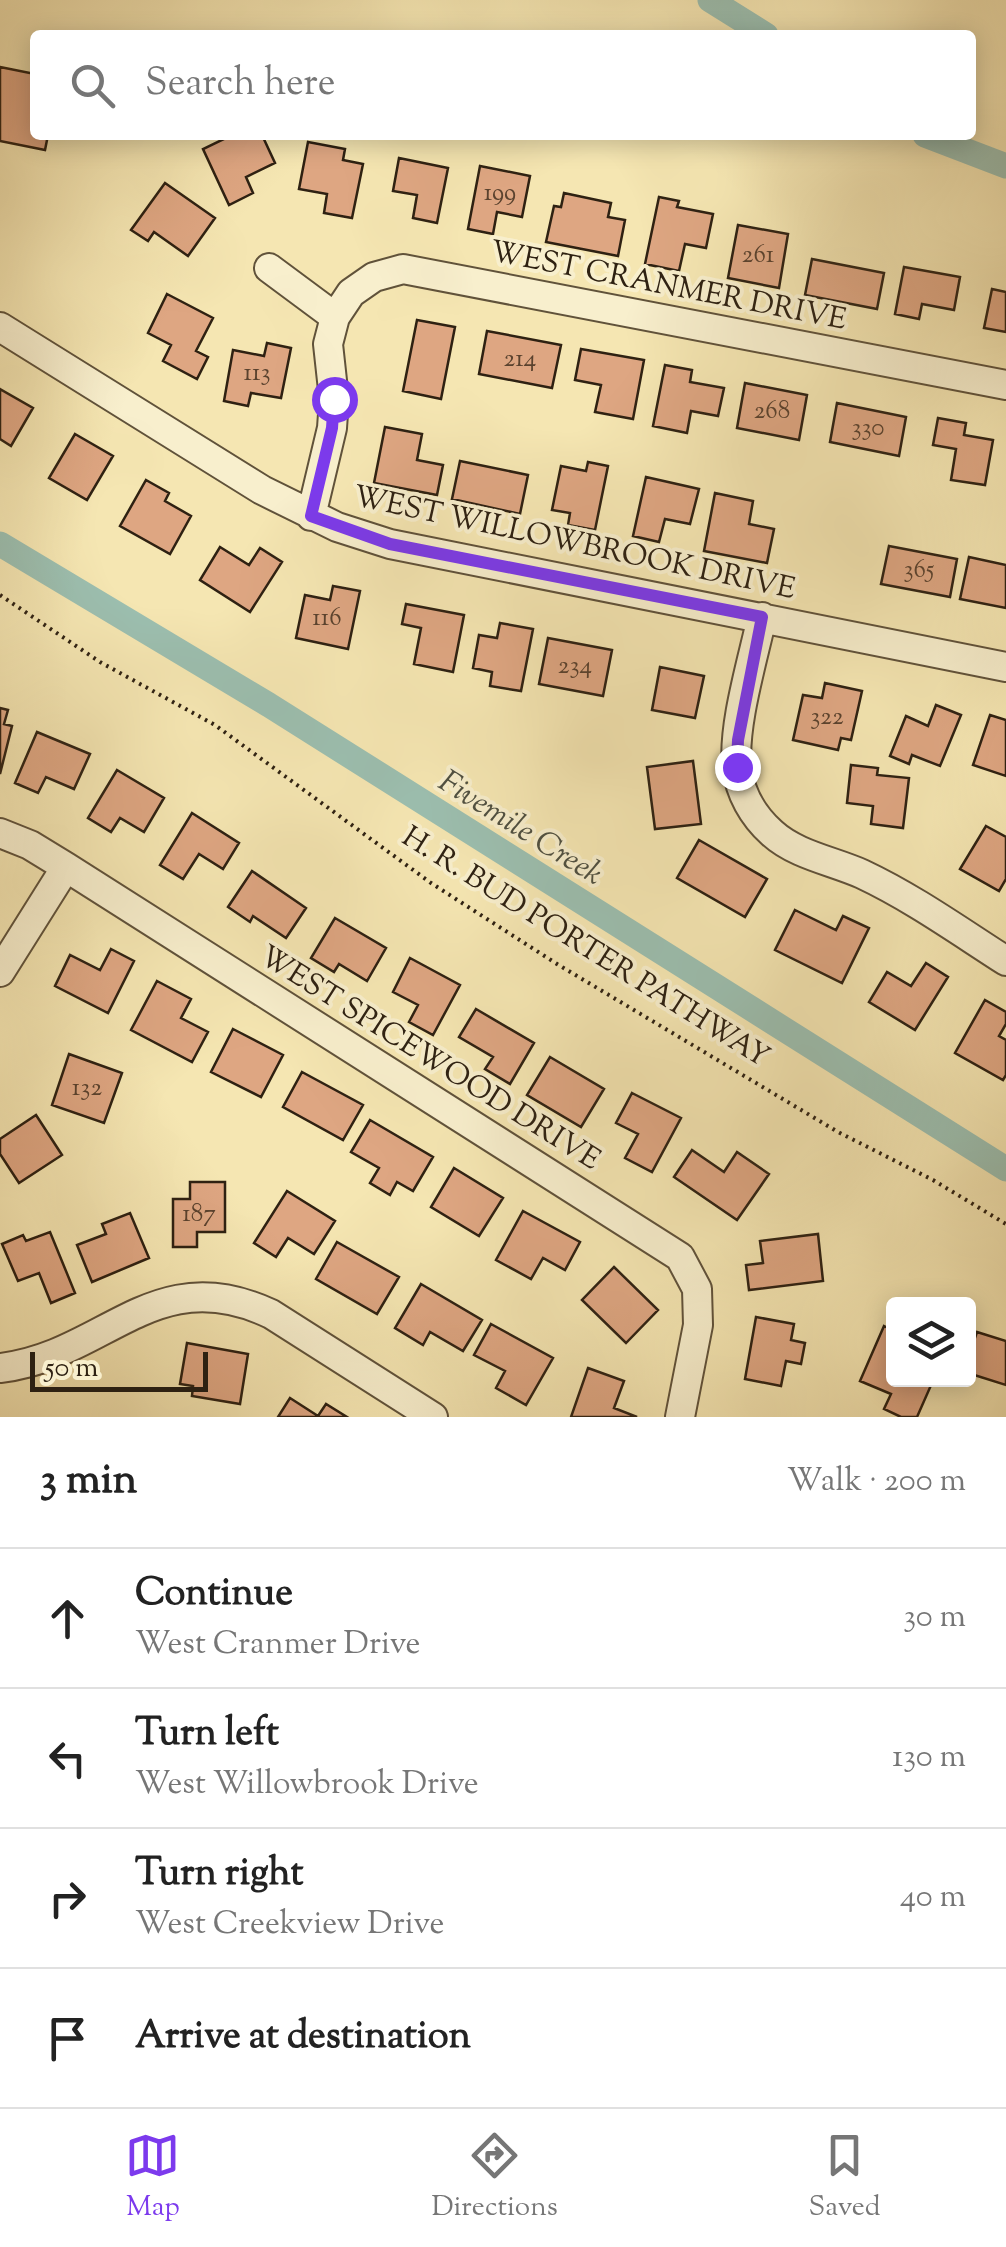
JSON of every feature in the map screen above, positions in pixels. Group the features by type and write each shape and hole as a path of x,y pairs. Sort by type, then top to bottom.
{"street":[{"path":"269,268 335,317 328,344 334,399 332,428 311,516"},
{"name":"WEST CRANMER DRIVE","path":"335,317 352,293 374,277 403,269 1006,385"},
{"name":"WEST WILLOWBROOK DRIVE","path":"0,327 262,490 311,516 390,544 1006,667"},
{"path":"762,617 738,740 740,780 756,817 776,837 862,874 1006,961"},
{"name":"WEST SPICEWOOD DRIVE","path":"0,833 30,845 66,867 680,1257 697,1289 698,1326 680,1417"},
{"path":"0,972 66,867"},
{"path":"0,1368 29,1364 176,1298 203,1296 246,1302 271,1314 434,1417"}],"path":[{"name":"H. R. BUD PORTER PATHWAY","path":"0,595 100,662 215,725 431,884 557,964 838,1132 933,1180 1006,1224"}],"building":[{"path":"0,67 30,73 30,140 47,140 45,150 0,141"},
{"path":"222,140 264,140 275,163 246,177 253,193 229,205 203,149"},
{"path":"308,142 345,149 343,160 363,164 352,218 324,213 327,194 299,189"},
{"path":"399,158 448,168 437,223 413,218 417,195 393,191"},
{"path":"480,166 530,176 522,217 497,212 493,234 468,229"},
{"path":"165,183 215,218 188,256 154,232 148,241 131,230"},
{"path":"564,193 611,203 608,217 625,220 618,256 546,242 554,206 561,207"},
{"path":"659,197 679,201 677,207 713,214 706,248 685,244 679,271 645,264"},
{"path":"738,225 788,234 779,288 728,278"},
{"path":"812,259 884,273 877,309 805,295"},
{"path":"904,267 960,277 954,310 922,304 919,319 895,314"},
{"path":"992,289 1006,292 1006,332 984,328"},
{"path":"167,294 213,318 196,351 208,357 197,379 163,361 171,345 148,333"},
{"path":"417,320 455,327 441,399 403,391"},
{"path":"487,331 561,345 552,388 479,374"},
{"path":"267,343 291,348 281,398 251,393 248,406 224,401 233,350 264,356"},
{"path":"581,349 644,360 633,419 595,412 601,385 575,380"},
{"path":"665,365 692,370 690,382 724,388 718,416 691,411 687,433 653,426"},
{"path":"745,383 807,395 799,440 737,428"},
{"path":"0,389 33,408 11,446 0,439"},
{"path":"837,403 906,417 899,456 830,442"},
{"path":"938,418 966,423 964,435 993,440 985,485 951,480 956,449 933,445"},
{"path":"385,427 422,434 417,460 443,465 437,495 374,483"},
{"path":"75,434 113,456 87,500 49,478"},
{"path":"460,461 528,475 520,514 452,499"},
{"path":"588,462 608,466 595,530 568,525 570,513 552,510 561,466 586,471"},
{"path":"646,477 699,489 690,524 665,519 659,542 633,536"},
{"path":"146,480 169,493 165,501 191,516 170,554 120,526"},
{"path":"715,493 753,501 749,524 774,529 767,563 704,551"},
{"path":"889,546 957,559 950,597 881,584"},
{"path":"220,547 249,565 260,548 282,562 250,612 200,580"},
{"path":"969,557 1006,565 1006,608 960,599"},
{"path":"333,586 360,591 348,649 296,638 305,595 330,600"},
{"path":"406,604 464,615 453,672 414,664 421,628 402,624"},
{"path":"500,623 533,629 521,691 490,686 492,672 473,668 479,635 497,638"},
{"path":"548,638 612,650 603,696 539,684"},
{"path":"660,667 704,676 695,718 652,710"},
{"path":"825,683 862,691 851,740 841,738 838,750 793,740 803,695 822,698"},
{"path":"936,705 961,715 940,766 912,755 909,764 890,756 906,716 928,726"},
{"path":"0,708 8,710 4,724 12,726 0,774"},
{"path":"990,715 1006,720 1006,776 973,765"},
{"path":"37,732 90,754 74,789 46,777 38,793 15,783"},
{"path":"693,761 701,824 655,829 647,767"},
{"path":"851,765 878,768 877,775 909,778 903,828 871,824 873,806 847,803"},
{"path":"117,770 164,798 144,832 120,818 111,832 88,818"},
{"path":"192,813 239,843 223,869 199,854 183,879 160,865"},
{"path":"986,826 1006,837 1006,879 999,891 960,869"},
{"path":"699,840 767,879 745,917 677,878"},
{"path":"252,871 306,908 286,938 253,916 250,922 228,907"},
{"path":"795,910 836,930 843,916 869,928 842,983 775,950"},
{"path":"335,918 386,948 367,981 339,964 334,972 311,958"},
{"path":"111,949 134,961 108,1013 55,986 70,955 100,970"},
{"path":"410,958 460,985 433,1035 409,1022 418,1005 393,992"},
{"path":"926,963 948,977 915,1030 869,1002 887,972 911,986"},
{"path":"157,981 191,999 181,1018 208,1032 192,1062 131,1030"},
{"path":"985,1000 1006,1012 1006,1024 999,1036 1006,1040 1003,1080 955,1053"},
{"path":"476,1009 534,1043 510,1084 485,1069 493,1057 459,1037"},
{"path":"233,1029 283,1055 261,1097 211,1072"},
{"path":"69,1054 122,1073 104,1123 52,1105"},
{"path":"550,1057 604,1089 581,1127 527,1095"},
{"path":"302,1072 363,1105 343,1140 283,1107"},
{"path":"632,1093 681,1118 652,1172 625,1158 638,1134 616,1123"},
{"path":"36,1115 62,1155 19,1183 0,1154 0,1139"},
{"path":"370,1120 433,1157 413,1191 397,1182 390,1195 370,1183 379,1168 351,1152"},
{"path":"692,1150 724,1172 737,1152 769,1174 737,1220 674,1177"},
{"path":"454,1168 503,1198 479,1236 431,1207"},
{"path":"190,1182 225,1182 225,1232 197,1232 197,1247 173,1247 173,1199 190,1199"},
{"path":"287,1191 335,1221 314,1254 288,1238 276,1257 254,1243"},
{"path":"523,1211 580,1242 565,1270 543,1258 531,1279 496,1260"},
{"path":"130,1213 149,1258 92,1282 77,1245 106,1234 102,1224"},
{"path":"50,1232 75,1293 51,1303 39,1273 18,1281 2,1244 23,1235 26,1241"},
{"path":"818,1234 823,1281 749,1290 746,1265 763,1263 760,1241"},
{"path":"337,1242 399,1277 377,1314 316,1279"},
{"path":"614,1267 658,1310 626,1343 582,1300"},
{"path":"421,1284 482,1320 463,1351 430,1332 423,1345 395,1328"},
{"path":"756,1317 794,1324 791,1340 805,1343 801,1364 786,1361 781,1386 745,1379"},
{"path":"491,1324 553,1358 526,1405 496,1388 505,1371 474,1355"},
{"path":"884,1326 886,1387 930,1387 917,1417 901,1417 884,1409 891,1394 860,1381"},
{"path":"977,1332 1006,1341 1006,1385 976,1376"},
{"path":"187,1343 248,1354 240,1404 192,1396 193,1386 180,1384"},
{"path":"588,1368 624,1381 614,1408 637,1417 571,1417"},
{"path":"290,1398 318,1416 326,1404 347,1417 278,1417"}],"waterway":[{"path":"710,0 758,30"},
{"path":"938,140 1006,166"},
{"name":"Fivemile Creek","path":"0,544 269,705 1006,1169"}],"route":[{"path":"334,399 332,428 311,516 390,544 762,617 738,740 737,767"}]}
